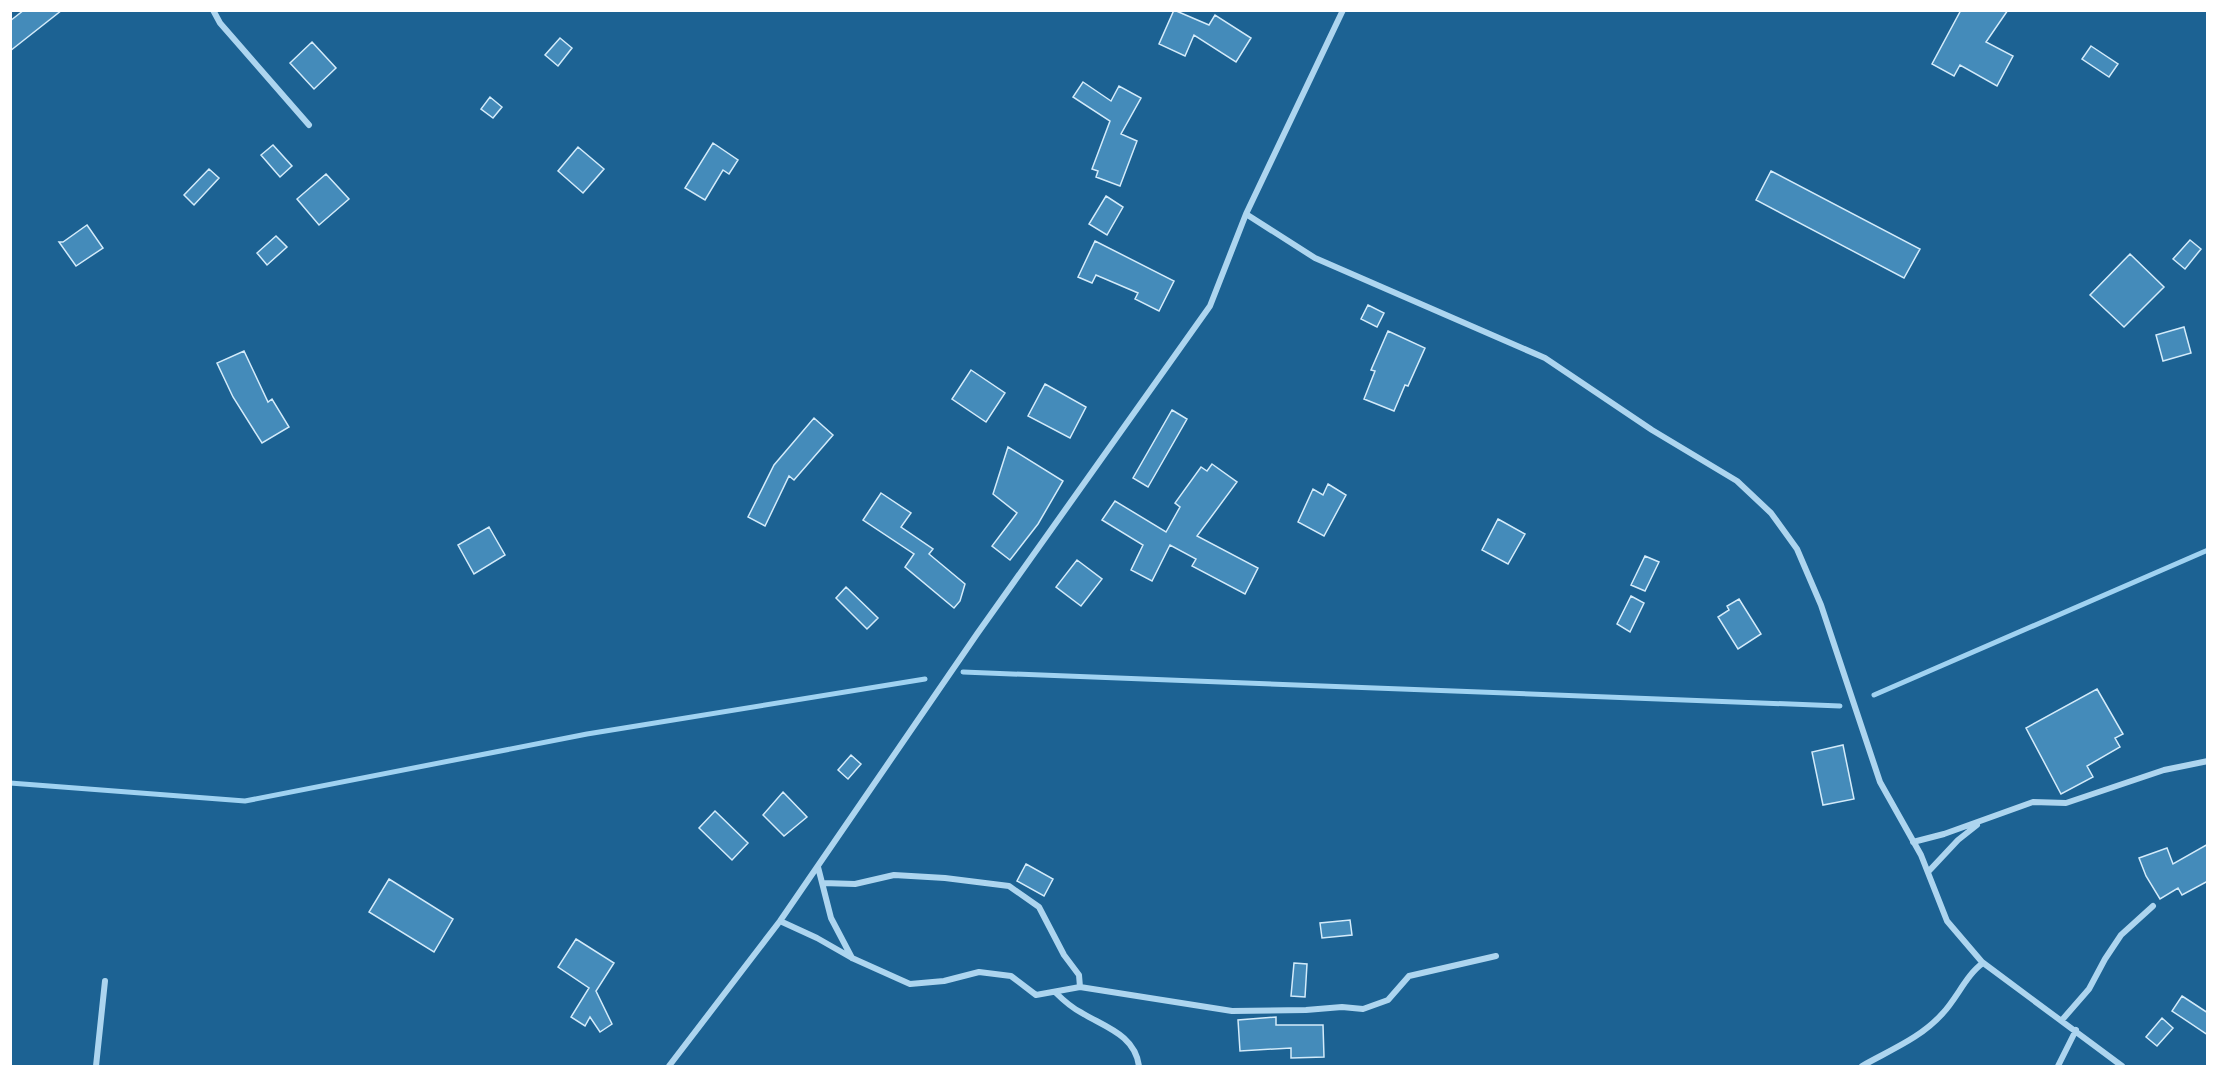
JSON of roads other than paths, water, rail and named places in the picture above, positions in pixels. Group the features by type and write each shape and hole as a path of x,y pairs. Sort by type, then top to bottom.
{"street":[{"path":"213,10 220,23 309,125"},
{"path":"669,1066 780,921 984,624 1210,306 1246,214 1343,10"},
{"path":"1246,214 1315,258 1545,358 1652,430 1737,481 1772,513 1797,549 1821,605 1880,782 1914,842 1947,921 1983,963 2122,1066"},
{"path":"1914,842 1944,834 2033,802 2066,802 2164,770 2208,760"},
{"path":"1928,872 1958,840 1981,821"},
{"path":"818,867 831,918 852,958"},
{"path":"823,884 855,884 894,875 1009,886 1039,907 1064,955 1079,975 1080,987"},
{"path":"2062,1020 2089,989 2121,935 2153,906"},
{"path":"780,921 852,958 910,984 944,981 979,972 1011,976 1036,995 1080,987 1232,1011 1363,1009 1388,1000 1409,976 1496,956"},
{"path":"1862,1066 1922,1033 1942,1015 1962,990 1973,969 1983,963"},
{"path":"96,1066 105,981"},
{"path":"1055,992 1081,1013 1126,1038 1138,1058 1139,1066"},
{"path":"2058,1066 2076,1030"}],"waterway":[{"path":"1874,695 2208,550"},
{"path":"963,672 1840,706"},
{"path":"10,783 245,801 587,734 925,679"}]}
